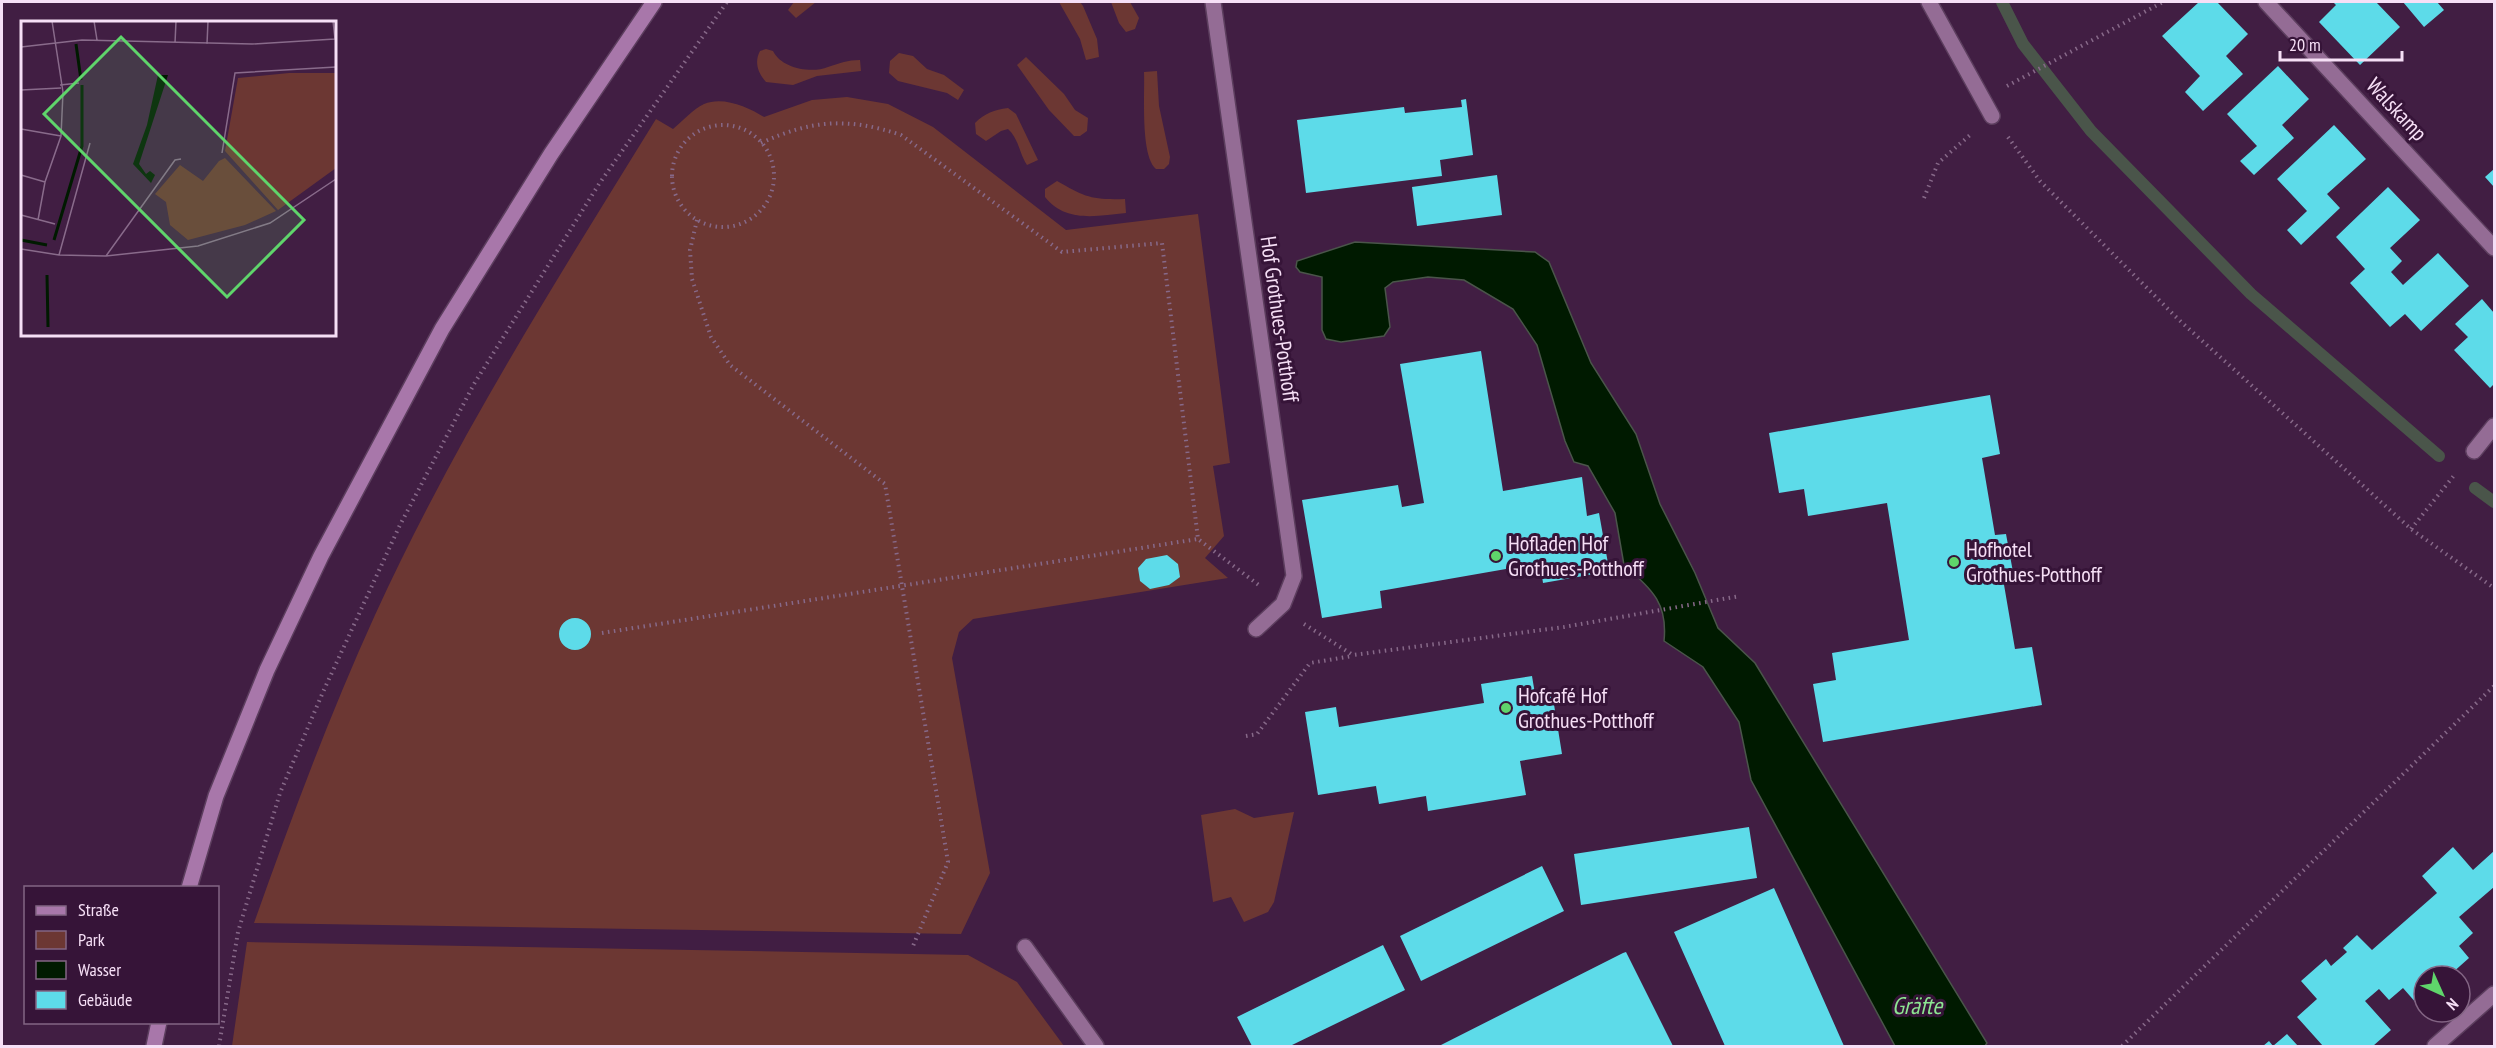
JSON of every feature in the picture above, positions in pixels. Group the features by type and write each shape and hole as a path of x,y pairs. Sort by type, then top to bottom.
{"main road":[{"path":"190,886 216,796 267,670 321,556 442,329 551,154 654,2"},
{"path":"154,1047 159,1024"}],"street":[{"name":"Hof Grothues-Potthoff","path":"1213,2 1294,576 1283,604 1256,629"},
{"path":"1929,2 1992,116"},
{"name":"Walskamp","path":"2266,2 2494,248"},
{"path":"2474,452 2494,426"},
{"path":"1025,947 1096,1047"},
{"path":"2435,1047 2494,994"}],"path":[{"path":"219,1047 238,932 280,794 323,692 399,527 474,384 599,184 728,2"},
{"path":"2012,83 2163,2"},
{"path":"1924,198 1938,163 1992,116 2040,181 2170,311 2411,529 2494,588"},
{"path":"761,143 808,125 839,122 870,124 901,135 1062,252 1162,243 1198,539 1283,604 1306,626 1353,656"},
{"path":"725,125 742,129 761,143 773,165 774,181 769,198 760,212 746,222 730,227 712,226 697,219 680,201 672,177 675,160 682,146 694,134 709,127 725,125"},
{"path":"697,219 690,250 692,279 711,337 730,365 885,484 948,862 912,946"},
{"path":"2411,529 2474,452"},
{"path":"602,633 1198,539"},
{"path":"1246,736 1257,734 1310,663 1651,613 1740,596"},
{"path":"2122,1047 2494,686"}],"green space":[{"path":"794,2 816,2 796,18 788,10"},
{"path":"1059,2 1080,2 1083,6 1097,39 1099,57 1086,60 1080,39"},
{"path":"1111,2 1130,2 1139,18 1135,29 1126,32 1119,23"},
{"path":"766,49 773,51 783,62 797,68 821,69 860,60 861,71 817,76 793,85 766,82 757,63 760,51"},
{"path":"899,53 913,56 927,69 944,75 964,90 958,100 947,93 898,81 889,73 890,61"},
{"path":"1026,57 1064,94 1075,110 1088,118 1087,131 1080,136 1074,136 1049,110 1017,65"},
{"path":"1157,71 1159,106 1170,157 1169,164 1164,169 1156,169 1151,162 1144,124 1144,72"},
{"path":"847,97 888,104 933,127 1066,230 1198,214 1230,463 1213,466 1224,536 1205,558 1228,578 973,619 959,632 952,658 990,873 961,934 254,923 296,806 358,653 438,487 508,363 656,119 673,129 696,109 711,102 735,104 764,117 812,100"},
{"path":"1008,108 1016,114 1038,160 1027,165 1008,129 986,141 976,134 975,123 982,117 990,112"},
{"path":"1057,181 1089,196 1125,199 1126,213 1082,216 1062,211 1045,197 1045,189"},
{"path":"1235,809 1254,818 1294,812 1274,902 1268,912 1244,922 1231,897 1213,902 1201,815"},
{"path":"247,942 968,955 1017,982 1064,1046 232,1046"}],"water":[{"name":"Gräfte","path":"1355,242 1535,252 1549,262 1591,363 1636,434 1660,504 1695,573 1718,628 1755,663 1987,1043 1985,1046 1895,1046 1751,780 1739,722 1703,667 1664,641 1663,616 1656,597 1624,565 1615,513 1588,466 1574,462 1565,441 1537,345 1513,309 1464,280 1428,277 1393,282 1385,288 1390,327 1384,336 1341,342 1326,339 1322,330 1322,277 1300,272 1296,267 1297,261"}],"building":[{"path":"2199,2 2217,2 2248,34 2226,56 2243,74 2203,111 2185,92 2200,76 2162,36"},
{"path":"2333,2 2376,2 2400,27 2360,65 2319,22 2336,5"},
{"path":"2403,2 2437,2 2444,10 2424,27"},
{"path":"2278,66 2309,99 2282,125 2294,138 2254,175 2240,161 2257,146 2227,114"},
{"path":"1466,99 1473,155 1440,160 1442,176 1306,193 1297,120 1404,107 1405,113 1462,107 1461,100"},
{"path":"2334,125 2366,159 2327,194 2340,208 2301,245 2287,230 2307,211 2277,179"},
{"path":"2494,169 2494,187 2485,177"},
{"path":"1497,175 1502,215 1417,226 1412,187"},
{"path":"2388,187 2420,220 2390,248 2402,261 2391,272 2403,285 2438,253 2469,286 2421,331 2405,314 2390,327 2350,283 2365,269 2336,237"},
{"path":"2482,299 2494,313 2494,384 2490,388 2454,350 2468,337 2455,324"},
{"path":"1481,351 1503,491 1582,477 1587,516 1599,513 1609,569 1605,569 1606,572 1543,583 1540,563 1380,591 1382,608 1322,618 1302,500 1398,485 1402,507 1424,503 1400,364"},
{"name":"Hofhotel Grothues-Potthoff","path":"1990,395 2000,454 1982,458 1995,535 2006,534 2013,572 2002,573 2015,649 2032,647 2042,705 1823,742 1813,684 1836,680 1832,653 1909,640 1887,503 1808,516 1804,489 1779,493 1769,433"},
{"path":"1167,555 1178,564 1180,577 1169,585 1150,589 1140,581 1138,568 1146,559"},
{"path":"575,618 587,622 591,634 587,646 575,650 563,646 559,634 563,622"},
{"path":"1532,676 1535,694 1552,692 1562,754 1520,761 1526,795 1428,811 1426,796 1379,804 1376,786 1318,795 1305,712 1336,707 1339,727 1484,703 1481,684"},
{"path":"1749,827 1757,878 1581,905 1574,854"},
{"path":"2453,847 2473,870 2494,851 2494,887 2459,917 2473,933 2459,946 2469,958 2462,964 2412,964 2412,998 2403,988 2389,1000 2379,989 2365,1001 2391,1030 2373,1046 2323,1046 2297,1017 2317,999 2301,981 2326,959 2331,966 2347,952 2343,948 2357,935 2372,950 2437,893 2422,876"},
{"path":"1542,866 1564,911 1421,981 1400,936"},
{"path":"1774,888 1844,1046 1725,1046 1674,932"},
{"path":"1383,945 1405,990 1290,1046 1252,1046 1237,1017"},
{"path":"1626,952 1673,1046 1439,1046 1623,953"},
{"path":"2287,1034 2298,1046 2273,1046"},
{"path":"2269,1041 2273,1046 2263,1046"}],"waterway":[{"path":"2002,2 2023,44 2091,131 2251,294 2439,456"},
{"path":"2475,488 2494,502"}],"place":[{"name":"Hofladen Hof Grothues-Potthoff","path":"1496,556"},
{"name":"Hofhotel Grothues-Potthoff","path":"1954,562"},
{"name":"Hofcafé Hof Grothues-Potthoff","path":"1506,708"}]}
